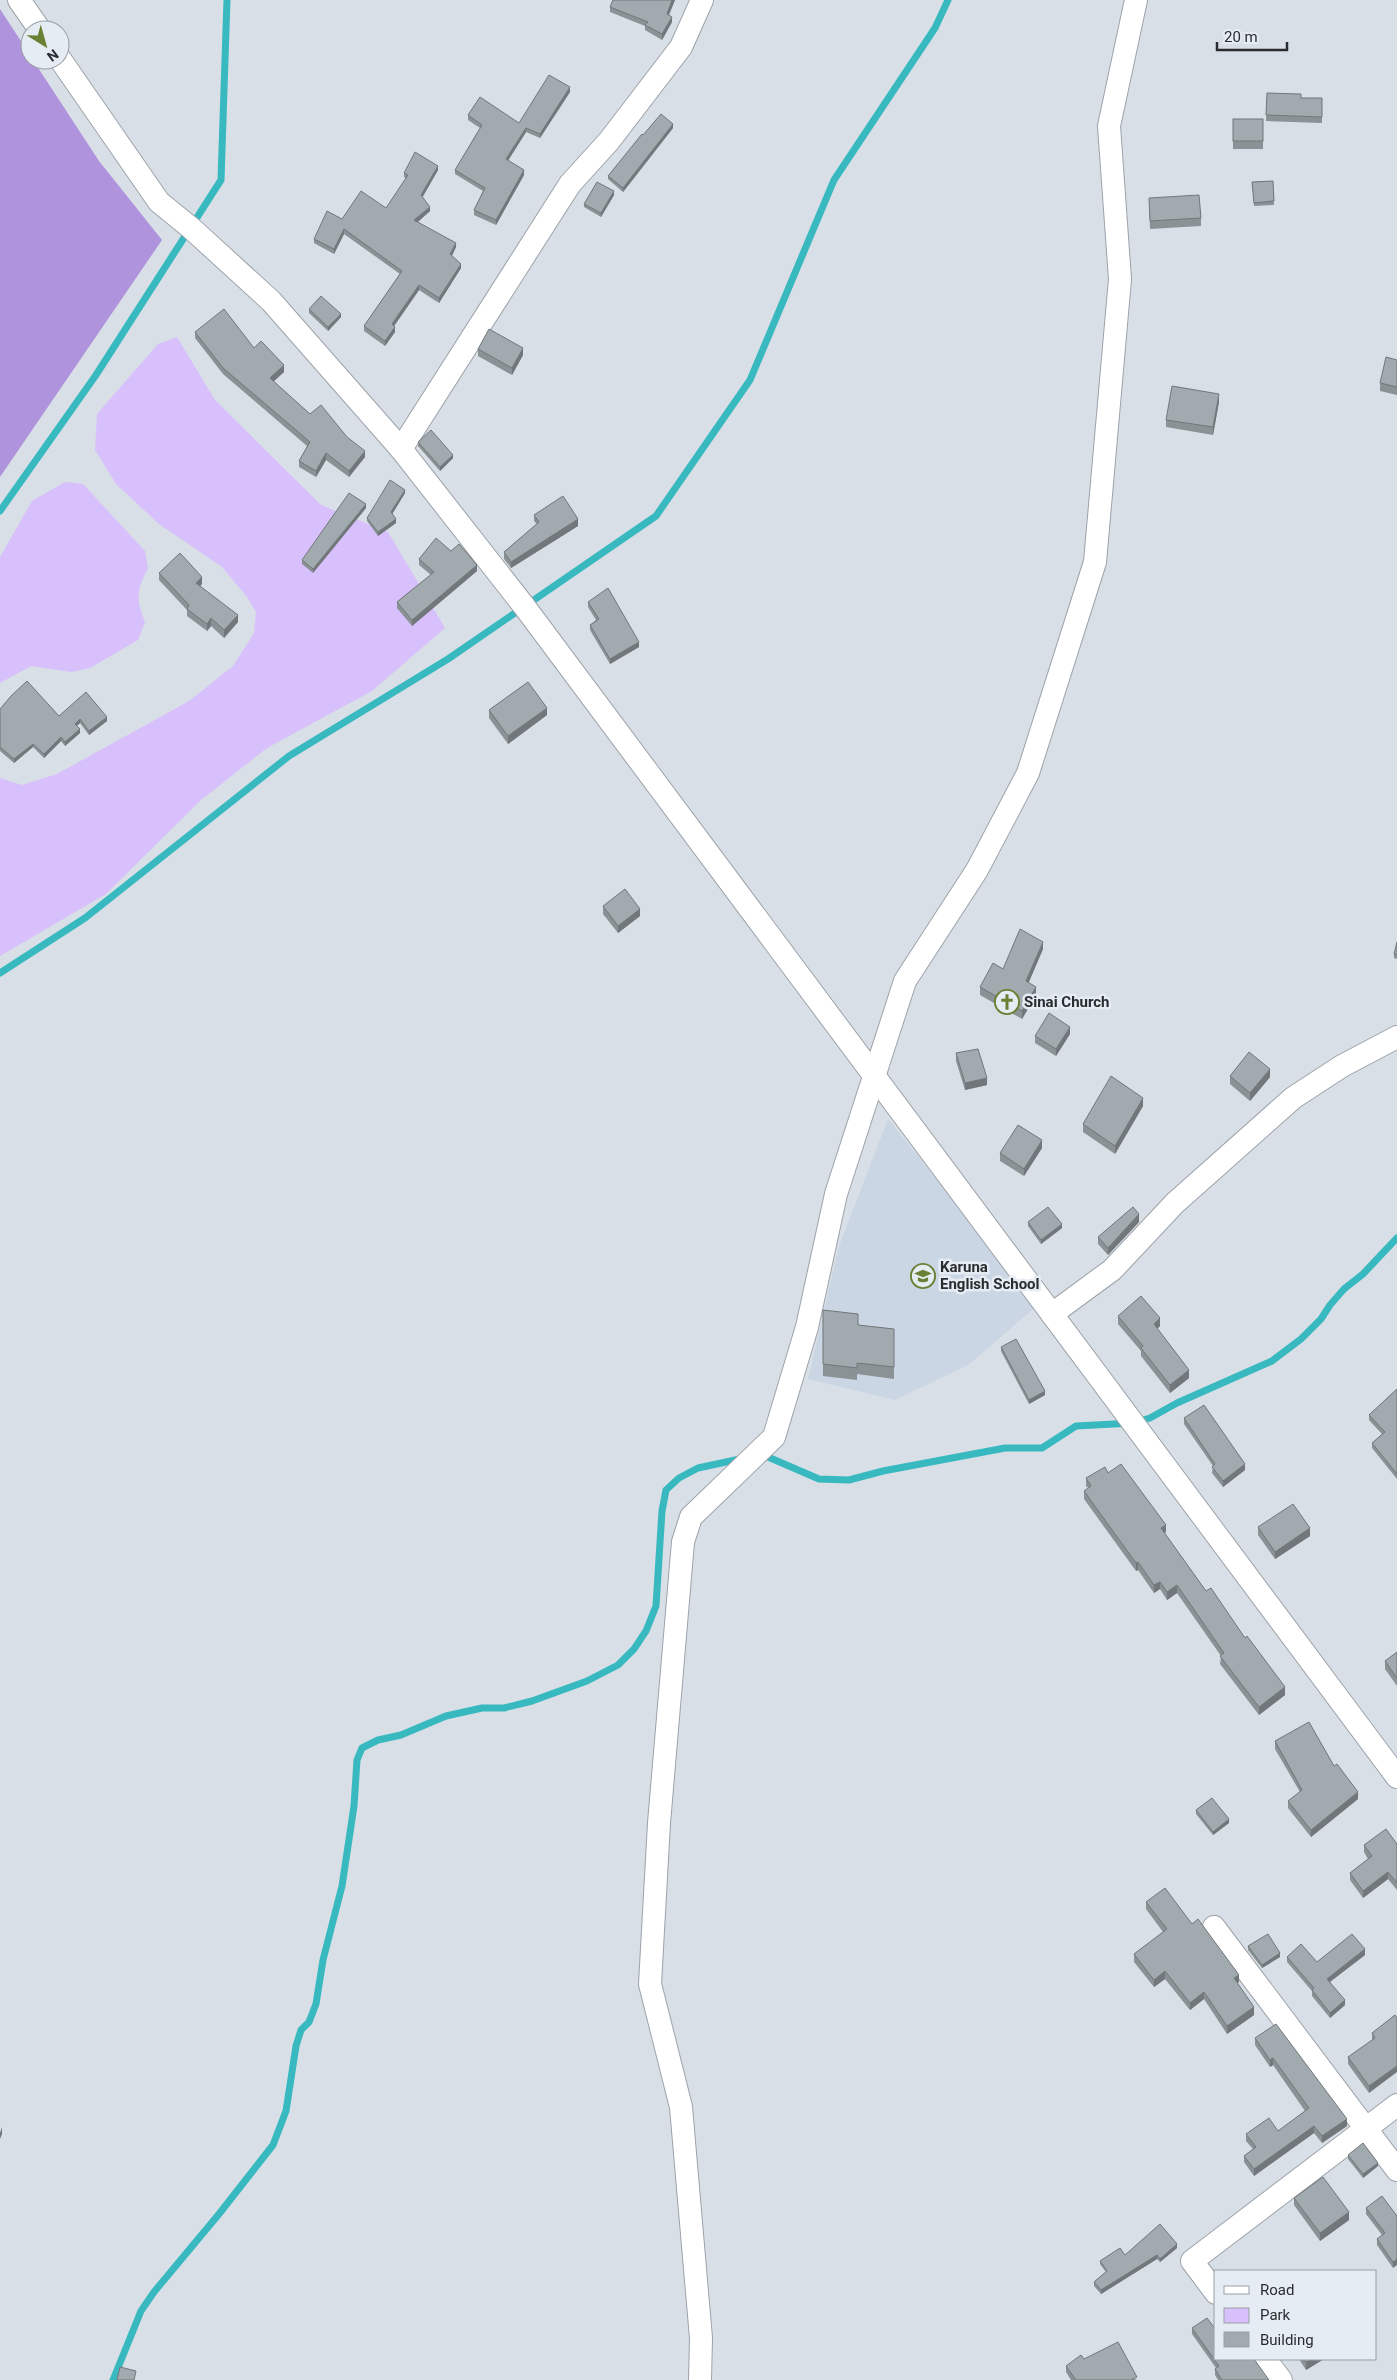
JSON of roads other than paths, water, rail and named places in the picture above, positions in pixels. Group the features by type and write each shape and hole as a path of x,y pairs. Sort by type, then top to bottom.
{"street":[{"path":"19,0 33,20"},
{"path":"401,449 570,184 609,141 681,47 702,0"},
{"path":"700,2380 701,2338 681,2107 650,1984 659,1823 683,1542 691,1517 774,1437 807,1327 836,1194 905,981 977,870 1028,772 1095,562 1120,279 1109,126 1136,0"},
{"path":"68,70 159,202 191,228 271,301 401,449 524,606 1397,1777"},
{"path":"1052,1314 1112,1270 1175,1203 1293,1098 1342,1066 1397,1037"},
{"path":"1214,1927 1397,2170"},
{"path":"1214,2290 1192,2261 1397,2105"},
{"path":"1266,2360 1281,2380"}],"waterway":[{"path":"0,511 96,375 221,180 227,0"},
{"path":"0,973 85,918 289,756 448,659 656,516 750,380 834,180 935,28 948,0"},
{"path":"761,1454 819,1479 849,1480 883,1471 1005,1448 1042,1448 1076,1426 1133,1423 1150,1418 1177,1403 1272,1361 1301,1339 1321,1319 1344,1289 1363,1274 1397,1238"},
{"path":"113,2380 141,2311 154,2292 273,2145 286,2111 296,2046 301,2030 309,2022 316,2004 323,1960 342,1886 354,1806 357,1760 362,1748 378,1740 401,1735 446,1716 482,1708 504,1708 532,1701 587,1681 618,1665 634,1649 646,1631 656,1606 662,1511 666,1490 679,1478 698,1468 740,1459"}],"place":[{"name":"Sinai Church","path":"1007,1002"},
{"name":"Karuna English School","path":"923,1276"}]}
